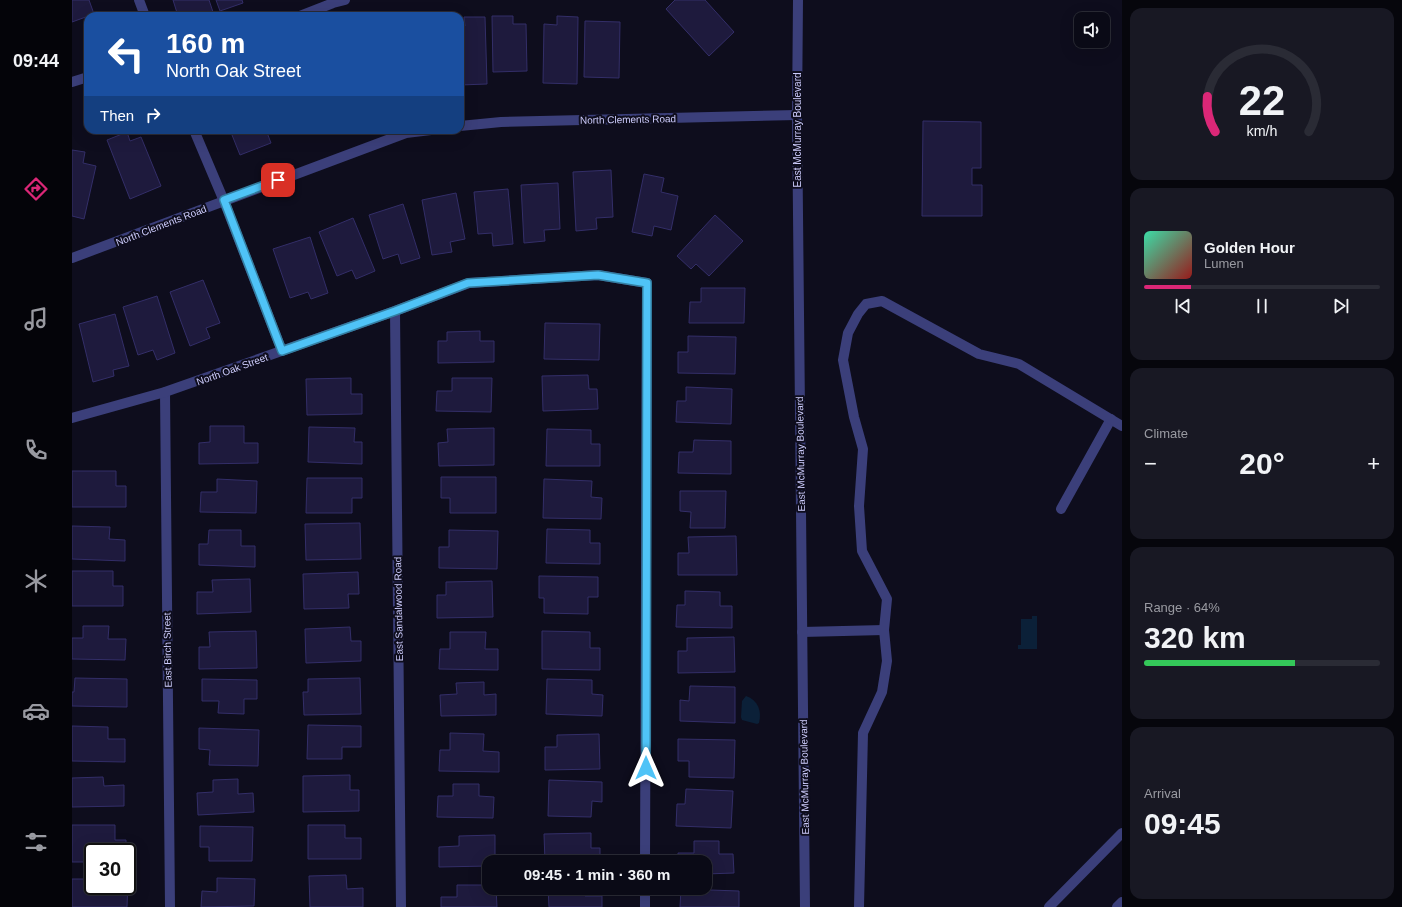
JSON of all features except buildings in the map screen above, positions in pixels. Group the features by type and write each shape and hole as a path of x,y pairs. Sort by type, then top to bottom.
{"street":[{"path":"139,0 143,12"},
{"path":"310,12 344,0"},
{"name":"East McMurray Boulevard","path":"798,0 797,115 805,907"},
{"path":"72,82 84,78"},
{"name":"North Clements Road","path":"464,126 501,122 797,115"},
{"path":"196,134 224,200 282,351"},
{"name":"North Clements Road","path":"72,258 403,134"},
{"name":"North Oak Street","path":"72,418 165,392 395,311 468,283 598,275 647,283 645,855"},
{"path":"859,907 863,733 882,692 887,661 884,630 887,599 862,551 859,506 863,450 854,417 843,360 848,333 858,314 866,304 882,301 979,354 1019,364 1122,426"},
{"name":"East Sandalwood Road","path":"395,311 401,907"},
{"name":"East Birch Street","path":"165,392 170,907"},
{"path":"1061,509 1111,419"},
{"path":"802,632 884,630"},
{"path":"1049,907 1122,833"},
{"path":"645,895 645,907"},
{"path":"1117,907 1122,902"}],"water":[{"path":"1032,616 1037,616 1037,649 1018,649 1018,645 1021,645 1021,619 1032,619"},
{"path":"746,696 754,700 758,706 760,719 759,723 757,724 742,720 742,701"}],"route":[{"path":"278,180 224,200 282,351 395,311 468,283 598,275 647,283 646,768"}]}
